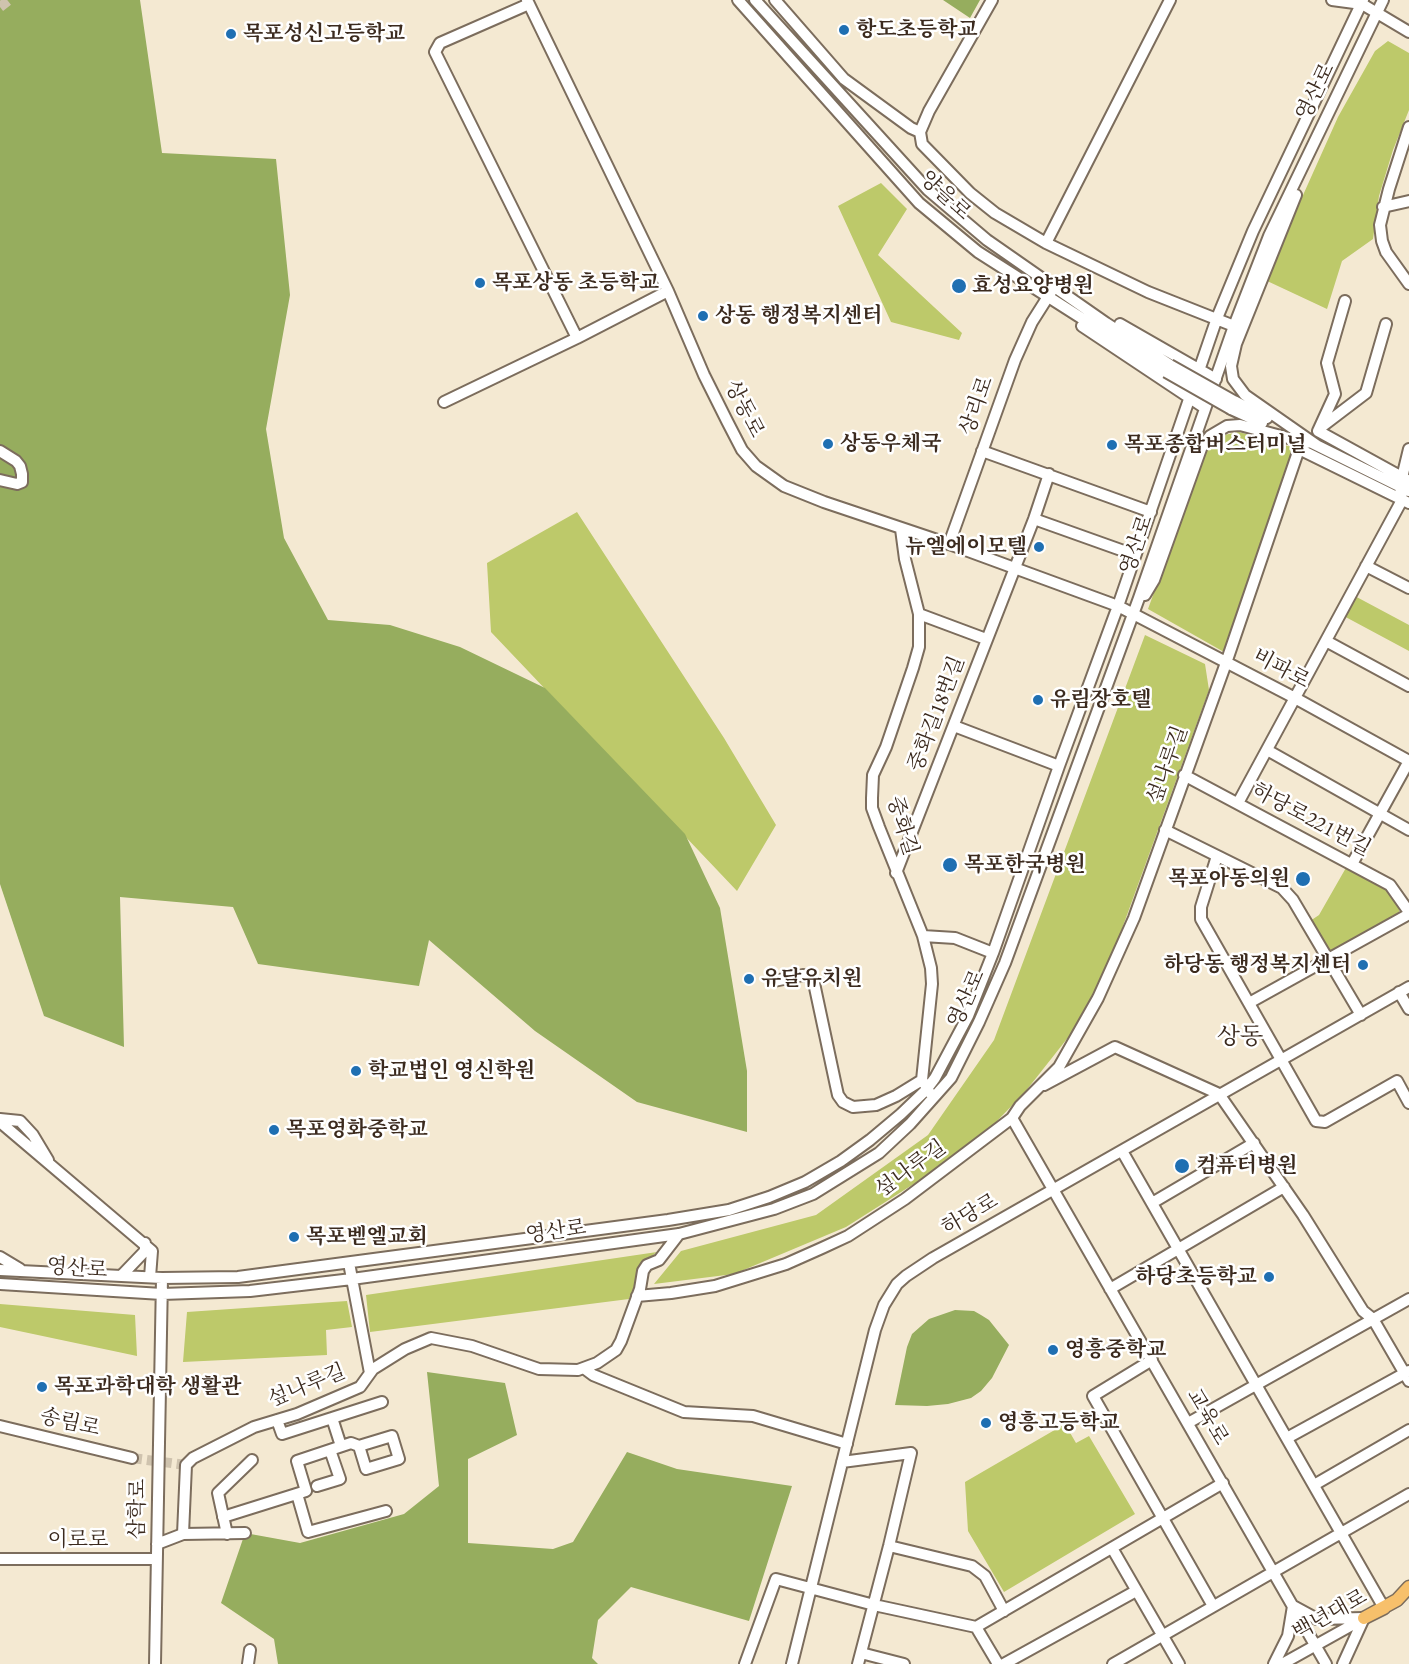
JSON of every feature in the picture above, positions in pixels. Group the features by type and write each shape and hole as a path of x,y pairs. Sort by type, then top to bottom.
{"main road":[{"name":"백년대로","path":"1364,1618 1403,1599 1409,1587"}],"street":[{"name":"양을로","path":"738,0 919,202 978,252 1047,297 1168,369"},
{"name":"양을로","path":"755,0 928,190 987,240 1168,369"},
{"path":"775,0 844,79 911,128 920,132"},
{"path":"992,0 928,111 920,132 922,144 970,193 994,213 1046,243 1148,292 1234,326"},
{"path":"1046,243 1170,0"},
{"path":"1332,0 1362,2 1377,14 1409,32"},
{"name":"영산로","path":"0,1270 156,1278 238,1277 729,1210 805,1182 841,1161 870,1140 928,1089 951,1078 1005,963 1134,613 1234,326 1269,236 1383,0"},
{"path":"528,1 440,43 435,52 577,338"},
{"name":"상동로","path":"528,1 668,291 704,375 739,445 750,460 784,486 824,502 949,544 1134,613"},
{"name":"영산로","path":"0,1284 162,1294 250,1291 679,1234 774,1209 813,1194 879,1153 928,1089 951,1052 968,1017 1118,606 1217,318 1253,231 1362,2"},
{"path":"1318,446 1245,396 1233,380 1231,358 1342,81"},
{"path":"1409,127 1383,207 1380,225 1386,252 1409,284"},
{"path":"1383,207 1409,201"},
{"name":"상리로","path":"949,544 1015,360 1036,316 1054,287"},
{"path":"1054,287 1078,296 1155,345 1216,379"},
{"path":"444,402 668,291"},
{"path":"1047,297 1073,320 1205,408"},
{"path":"1318,430 1335,394 1327,363 1345,301"},
{"path":"1318,430 1366,393 1386,324"},
{"path":"1168,369 1232,405 1405,489"},
{"path":"1134,613 1154,580 1203,447 1210,436 1227,426 1240,425 1318,446"},
{"path":"1318,430 1405,489"},
{"name":"섶나루길","path":"637,1296 715,1286 778,1267 822,1248 855,1231 905,1199 1012,1118 1020,1106 1059,1067 1098,998 1134,918 1226,663 1299,449 1405,489"},
{"path":"1238,803 1405,489 1409,449"},
{"path":"0,451 20,466 22,482 17,484 0,480"},
{"path":"982,451 1151,512"},
{"name":"중화길18번길","path":"896,873 1034,519 1049,474"},
{"path":"1034,519 1136,555"},
{"name":"중화길","path":"901,529 905,559 919,614 919,647 886,747 873,775 872,808 922,936 931,968 928,1089"},
{"path":"1366,566 1409,588"},
{"name":"비파로","path":"1134,613 1409,761"},
{"path":"919,614 986,639"},
{"path":"1326,641 1409,686"},
{"path":"954,726 1059,766"},
{"path":"1267,750 1409,830"},
{"path":"1352,864 1409,761"},
{"name":"하당로221번길","path":"1184,775 1390,885 1409,913"},
{"path":"1166,830 1282,888 1293,900 1360,1014"},
{"path":"1217,856 1201,907 1201,919 1316,1121 1324,1122 1397,1081 1409,1102"},
{"path":"1249,1003 1409,913"},
{"path":"922,936 955,938 993,953"},
{"path":"774,981 803,975 809,977 814,983 838,1095 843,1102 853,1107 876,1105 896,1096 928,1089"},
{"path":"1404,990 1409,1009"},
{"name":"하당로","path":"792,1664 878,1318 897,1284 919,1267 1404,990"},
{"path":"1039,1087 1115,1047 1219,1094 1254,1143 1364,1311 1373,1319 1408,1375 1287,1438"},
{"name":"교육로","path":"1012,1118 1326,1664"},
{"path":"0,1121 53,1168 145,1243 152,1251 156,1278 162,1294"},
{"path":"1152,1203 1254,1143"},
{"path":"1122,1151 1384,1608"},
{"path":"1110,1289 1284,1187"},
{"path":"585,1369 616,1350 647,1265 658,1260 679,1234"},
{"path":"120,1276 145,1251 145,1243"},
{"path":"0,1257 23,1271"},
{"path":"349,1263 370,1373"},
{"name":"삼학로","path":"155,1664 162,1294"},
{"path":"1188,1423 1409,1299"},
{"name":"섶나루길","path":"183,1534 186,1465 193,1458 254,1427 297,1414 360,1387 373,1369 405,1349 431,1338 471,1346 539,1369 585,1369"},
{"path":"1152,1360 1093,1396 1213,1606"},
{"path":"585,1369 684,1412 753,1416 847,1443"},
{"path":"277,1420 282,1434 382,1402"},
{"path":"317,1486 340,1479 332,1418"},
{"name":"송림로","path":"0,1426 132,1458"},
{"path":"1314,1485 1409,1430"},
{"path":"223,1517 306,1491 297,1461 351,1443 359,1446"},
{"path":"842,1462 911,1453 860,1659 904,1664"},
{"path":"227,1534 218,1493 252,1460"},
{"path":"745,1664 776,1579 874,1605 976,1627 1223,1483"},
{"path":"297,1494 308,1532 386,1511"},
{"path":"1113,1664 1409,1494"},
{"path":"157,1544 183,1534 245,1533"},
{"path":"889,1546 972,1566 985,1576 1004,1611"},
{"path":"1112,1548 1179,1664"},
{"name":"이로로","path":"0,1559 156,1559"},
{"path":"1004,1664 1136,1591"},
{"path":"1274,1664 1288,1636 1293,1606 1317,1619 1364,1618 1343,1664"},
{"name":"백년대로","path":"1282,1664 1364,1618"},
{"path":"976,1627 998,1664"},
{"path":"248,1664 250,1650"}],"green space":[{"path":"0,0 140,0 162,153 276,159 290,295 266,429 284,538 328,620 390,625 460,647 545,688 685,834 720,908 747,1071 747,1132 637,1102 535,1031 429,940 419,986 258,964 233,907 120,897 124,1047 44,1016 0,884"},
{"path":"943,0 980,0 970,18"},
{"path":"1388,41 1409,53 1409,110 1393,150 1379,196 1373,239 1342,261 1327,309 1265,280 1338,117 1375,51"},
{"path":"881,183 907,209 878,255 962,333 959,340 891,322 838,206"},
{"path":"1239,432 1295,448 1224,652 1148,609 1206,450 1219,436"},
{"path":"577,512 724,738 776,825 737,891 491,632 487,563"},
{"path":"1351,594 1409,625 1409,651 1340,614"},
{"path":"1145,635 1205,664 1209,690 1108,967 1070,1035 1025,1092 972,1147 846,1227 734,1274 654,1284 681,1251 816,1215 928,1135 994,1040"},
{"path":"1347,866 1391,891 1400,906 1399,912 1331,953 1327,952 1310,921 1319,915"},
{"path":"657,1252 645,1261 629,1299 370,1332 366,1295"},
{"path":"347,1301 352,1327 326,1330 327,1355 183,1362 187,1312"},
{"path":"0,1304 135,1315 137,1356 0,1327"},
{"path":"955,1310 974,1311 989,1320 1009,1345 992,1378 981,1391 971,1398 927,1406 895,1405 907,1347 912,1334 929,1319"},
{"path":"427,1372 505,1383 517,1435 468,1459 468,1543 553,1549 573,1542 627,1452 677,1469 792,1486 749,1621 631,1587 598,1620 592,1658 598,1664 278,1664 274,1639 221,1603 245,1533 300,1543 404,1514 439,1486"},
{"path":"1065,1424 1076,1443 1089,1436 1135,1514 1004,1592 968,1531 965,1482"}],"tunnel":[{"path":"0,7 9,0"},
{"path":"132,1458 186,1465"}],"place":[{"name":"항도초등학교","path":"844,30"},
{"name":"목포성신고등학교","path":"231,34"},
{"name":"목포상동 초등학교","path":"480,283"},
{"name":"효성요양병원","path":"959,286"},
{"name":"상동 행정복지센터","path":"703,316"},
{"name":"상동우체국","path":"828,444"},
{"name":"목포종합버스터미널","path":"1112,445"},
{"name":"뉴엘에이모텔","path":"1039,547"},
{"name":"유림장호텔","path":"1038,700"},
{"name":"목포한국병원","path":"950,865"},
{"name":"목포아동의원","path":"1303,879"},
{"name":"하당동 행정복지센터","path":"1363,965"},
{"name":"유달유치원","path":"749,979"},
{"name":"학교법인 영신학원","path":"356,1071"},
{"name":"목포영화중학교","path":"274,1130"},
{"name":"컴퓨터병원","path":"1182,1166"},
{"name":"목포벧엘교회","path":"294,1237"},
{"name":"하당초등학교","path":"1269,1277"},
{"name":"영흥중학교","path":"1053,1350"},
{"name":"목포과학대학 생활관","path":"42,1387"},
{"name":"영흥고등학교","path":"986,1423"}],"district":[{"name":"상동","path":"1240,1037"}]}
